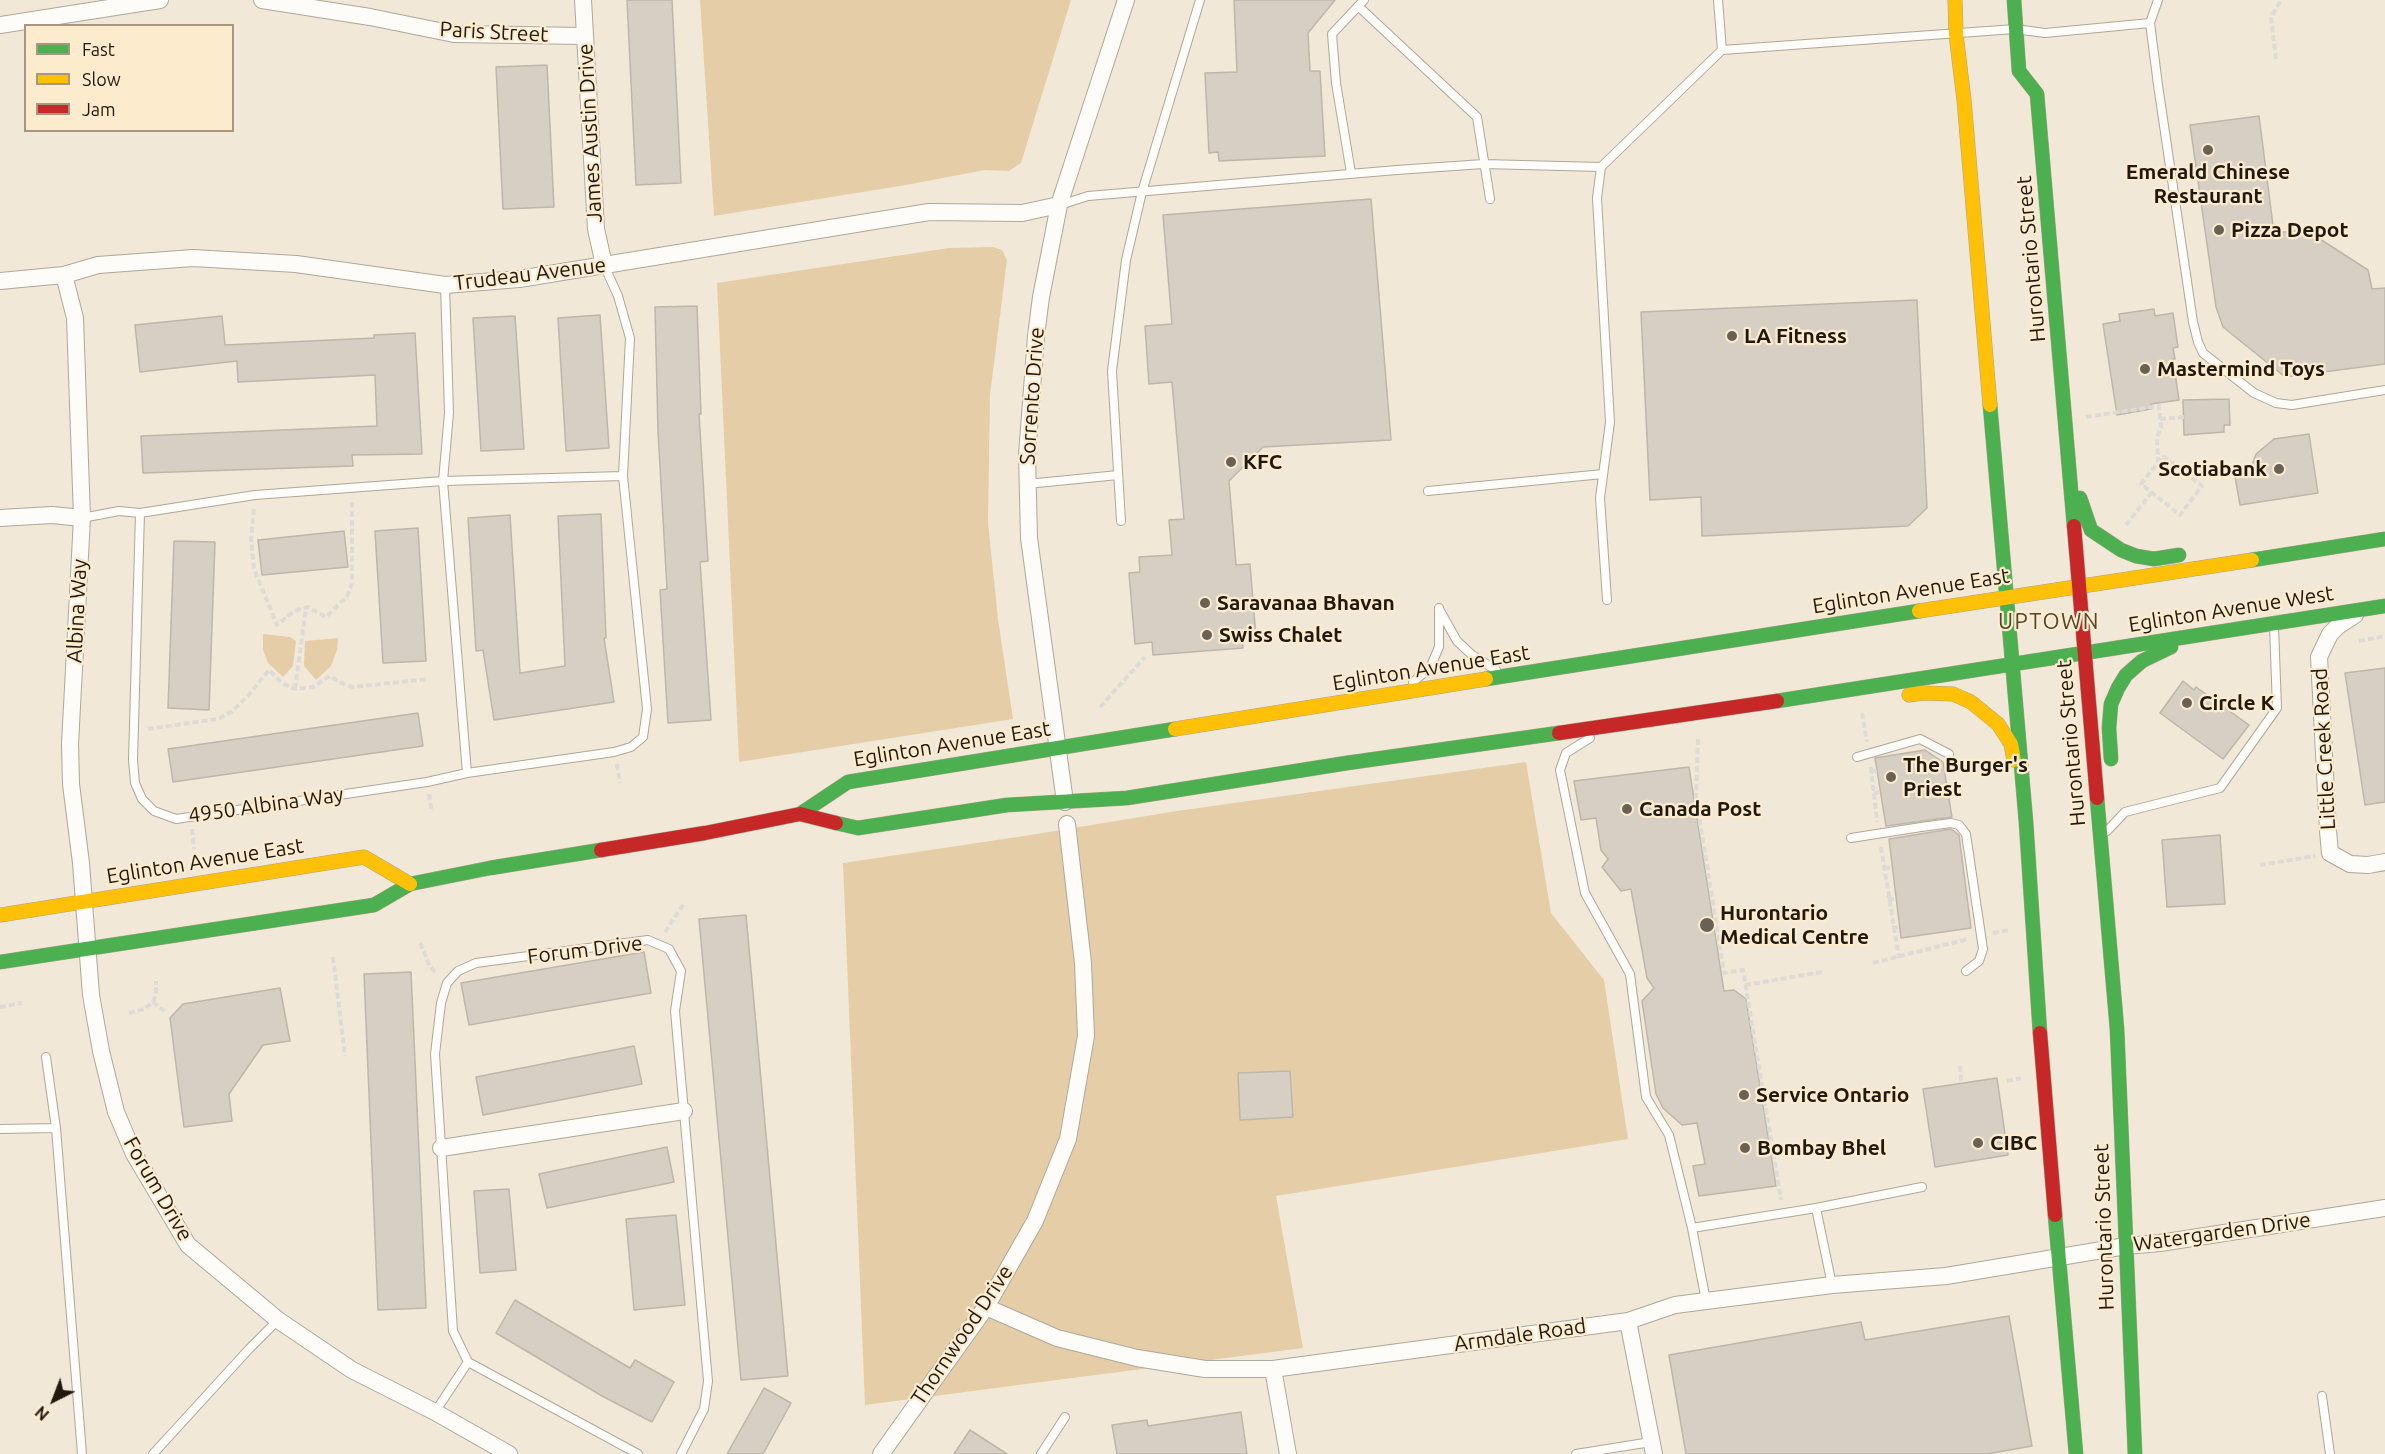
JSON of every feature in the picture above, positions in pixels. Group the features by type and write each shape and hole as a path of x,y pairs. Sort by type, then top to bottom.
{"main road":[{"name":"Hurontario Street","path":"1955,0 1956,34 1964,100 2013,664 2038,1015 2076,1454"},
{"name":"Hurontario Street","path":"2014,0 2019,71 2037,94 2117,1029 2135,1454"},
{"path":"2068,445 2078,494 2091,530 2121,550 2136,556 2154,559 2189,553"},
{"path":"2079,586 2385,539"},
{"path":"2247,544 2272,556"},
{"name":"Eglinton Avenue East","path":"800,814 848,782 2079,586"},
{"name":"Eglinton Avenue West","path":"2013,664 2385,606"},
{"path":"2096,793 2112,765 2109,728 2111,704 2126,675 2142,661 2200,635"},
{"name":"Eglinton Avenue East","path":"0,962 374,904 410,885 490,868 705,833 800,814 858,828 1007,805 1127,798 2013,664"},
{"path":"1900,697 1923,693 1953,694 1971,702 1998,724 2011,744 2026,822"},
{"path":"1820,694 1854,704"},
{"name":"Eglinton Avenue East","path":"0,915 364,857 410,885"}],"street":[{"path":"0,25 160,0"},
{"name":"Paris Street","path":"262,0 349,7 454,34 584,36"},
{"name":"James Austin Drive","path":"583,0 596,229 604,266"},
{"name":"Sorrento Drive","path":"1065,802 1032,571 1027,484 1035,336 1059,205 1126,0"},
{"name":"Trudeau Avenue","path":"0,281 64,274 98,265 193,258 296,264 445,285 519,279 929,212 1022,213 1059,205"},
{"name":"Albina Way","path":"64,274 75,318 82,518 70,744 71,784 88,948"},
{"path":"0,518 52,515 82,518"},
{"name":"Little Creek Road","path":"2366,609 2338,626 2324,644 2319,657 2330,853 2350,864 2385,862"},
{"name":"Thornwood Drive","path":"881,1454 986,1307 1035,1221 1068,1139 1086,1036 1083,963 1067,824"},
{"name":"Forum Drive","path":"88,948 92,995 105,1072 116,1112 134,1154 188,1245 278,1320 352,1370 435,1412 509,1454"},
{"path":"441,1148 684,1111"},
{"name":"Watergarden Drive","path":"2060,1257 2385,1208"},
{"name":"Armdale Road","path":"986,1307 1057,1338 1137,1358 1205,1369 1274,1370 1628,1320 1675,1305 1832,1286 1946,1276 2060,1257"},
{"path":"1628,1320 1653,1448"},
{"path":"1274,1370 1288,1454"}],"lane":[{"path":"1121,521 1112,371 1126,260 1142,192 1200,0"},
{"path":"1718,0 1722,50"},
{"path":"2158,0 2150,24 2193,322 2198,342 2204,352 2254,393 2276,403 2292,405 2385,390"},
{"path":"1351,173 1336,83 1332,34 1361,3 1477,117 1490,199"},
{"path":"1607,600 1600,498 1610,422 1597,198 1601,167 1722,50 2015,29 2045,33 2150,24"},
{"path":"1059,205 1088,196 1351,173 1483,164 1601,167"},
{"name":"4950 Albina Way","path":"140,513 133,760 135,783 142,799 154,811 176,819 427,782 467,773 614,752 631,747 643,736 647,709 623,476 630,338 618,296 604,266"},
{"path":"445,285 449,413 443,481 467,773"},
{"path":"1428,491 1603,474"},
{"path":"1027,484 1118,475"},
{"path":"82,518 118,511 140,513 255,495 443,481 623,476"},
{"path":"1395,695 1430,668 1439,647 1439,608 1457,641 1472,655 1507,677"},
{"path":"2100,838 2125,812 2220,788 2277,708 2273,624"},
{"path":"1612,725 1566,753 1560,770 1585,893 1630,974 1646,1097 1669,1135 1692,1228 1706,1301"},
{"path":"1857,757 1920,739 1949,754"},
{"path":"1851,838 1950,823 1959,825 1966,834 1983,949 1979,961 1966,970"},
{"name":"Forum Drive","path":"468,1362 453,1330 435,1054 441,1003 447,983 458,971 476,963 648,940 669,949 681,971 675,1011 708,1381 704,1409 681,1454"},
{"path":"46,1057 56,1128 82,1454"},
{"path":"0,1129 56,1128"},
{"path":"1692,1228 1816,1208 1922,1187"},
{"path":"1816,1208 1832,1286"},
{"path":"153,1454 278,1320"},
{"path":"435,1412 468,1362 638,1454"},
{"path":"2322,1396 2330,1454"},
{"path":"1041,1454 1065,1417"},
{"path":"1576,1454 1653,1448"}],"path":[{"path":"2276,59 2271,17 2281,0"},
{"path":"2085,417 2159,406 2161,427 2157,437 2158,463"},
{"path":"2160,419 2184,417"},
{"path":"2163,456 2202,486 2180,515 2141,484 2158,463 2163,456"},
{"path":"255,495 252,539 254,570 277,625 294,611 306,608 326,617 347,596 352,584 352,488"},
{"path":"2125,527 2152,492"},
{"path":"295,688 306,608"},
{"path":"2359,641 2385,636"},
{"path":"1100,707 1145,657"},
{"path":"147,729 218,719 231,712 247,697 269,670 282,683 295,688 313,687 330,676 353,687 428,679"},
{"path":"1696,812 1698,739"},
{"path":"1871,772 1877,770"},
{"path":"1874,794 1881,791"},
{"path":"1696,797 1724,973 1743,970 1784,1212"},
{"path":"2260,865 2330,853"},
{"path":"1884,867 1891,868"},
{"path":"1708,872 1708,886"},
{"path":"1712,898 1712,913"},
{"path":"1888,898 1896,899"},
{"path":"665,932 685,902"},
{"path":"1716,923 1716,938"},
{"path":"1892,927 1899,928"},
{"path":"1873,963 2010,929"},
{"path":"420,943 425,958 437,973"},
{"path":"1720,968 1721,954"},
{"path":"333,957 345,1056"},
{"path":"1746,985 1822,972"},
{"path":"129,1013 144,1009 153,1002 156,994 156,981"},
{"path":"153,1002 167,1013"},
{"path":"0,1007 22,1003"},
{"path":"1750,1012 1750,1028"},
{"path":"1960,1066 1961,1083"},
{"path":"1760,1076 1760,1091"},
{"path":"2007,1081 2014,1080"},
{"path":"1770,1140 1770,1155"}],"shaded area":[{"path":"700,0 1071,0 1021,163 1009,171 985,170 714,216"},
{"path":"993,247 1002,250 1007,260 990,395 988,523 998,619 1013,719 739,762 717,283 949,248"},
{"path":"263,634 290,637 296,641 293,666 283,677 268,663 263,650"},
{"path":"338,638 337,650 331,666 316,680 304,666 305,641"},
{"path":"1526,762 1551,913 1604,980 1628,1139 1276,1196 1303,1348 865,1405 843,863 1177,811"}],"building":[{"path":"627,0 672,0 681,183 636,185"},
{"path":"1234,0 1335,0 1308,33 1310,71 1320,71 1325,156 1219,161 1218,152 1209,153 1205,73 1237,72"},
{"path":"547,65 554,207 503,209 496,67"},
{"path":"2259,116 2274,233 2306,230 2368,270 2372,289 2385,288 2385,364 2285,377 2223,327 2216,307 2190,125"},
{"path":"1371,199 1391,440 1263,447 1229,481 1236,565 1250,564 1256,637 1242,638 1243,648 1153,655 1152,642 1135,644 1129,573 1140,572 1139,557 1172,555 1169,520 1184,519 1172,382 1149,384 1145,326 1172,324 1163,215"},
{"path":"1917,300 1927,508 1908,526 1702,536 1701,497 1650,500 1641,312"},
{"path":"697,306 701,414 699,414 708,561 700,562 711,720 668,723 660,590 667,589 658,431 655,307"},
{"name":"Mastermind Toys","path":"2154,309 2155,316 2173,313 2178,347 2173,348 2175,359 2173,359 2179,400 2151,404 2151,409 2117,415 2103,324 2120,321 2119,314"},
{"path":"600,315 609,448 566,451 558,318"},
{"path":"222,316 225,345 374,338 374,335 415,333 422,454 352,455 353,466 143,473 141,436 377,426 375,375 238,382 237,361 140,372 135,325"},
{"path":"515,316 524,449 481,451 473,318"},
{"path":"2229,399 2230,425 2224,425 2224,432 2184,435 2183,400"},
{"name":"Scotiabank","path":"2309,434 2318,493 2240,505 2234,471 2251,468 2256,454 2274,439"},
{"path":"601,514 606,638 604,638 614,702 494,720 483,650 476,651 468,518 510,515 520,673 565,666 558,516"},
{"path":"418,528 426,661 383,663 375,531"},
{"path":"344,531 348,567 262,575 258,540"},
{"path":"174,541 215,542 209,710 168,708"},
{"path":"2385,668 2385,802 2365,805 2345,673"},
{"path":"2183,681 2194,690 2196,687 2249,725 2223,759 2160,713"},
{"path":"418,713 423,746 173,782 168,749"},
{"path":"1925,750 1943,762 1952,817 1886,826 1875,758"},
{"path":"1689,767 1724,991 1734,990 1746,999 1776,1186 1699,1196 1693,1166 1705,1164 1697,1123 1682,1125 1663,1108 1656,1094 1642,1001 1654,988 1647,978 1631,889 1621,891 1602,867 1608,859 1601,850 1596,818 1581,820 1574,781"},
{"path":"1951,829 1959,835 1971,928 1901,938 1889,839"},
{"path":"2220,835 2225,904 2167,907 2162,840"},
{"path":"746,915 788,1376 741,1380 699,919"},
{"path":"644,952 651,993 469,1025 461,983"},
{"path":"411,972 426,1308 378,1310 364,974"},
{"path":"280,988 290,1041 263,1045 229,1094 232,1121 184,1127 170,1018 183,1004"},
{"path":"634,1046 642,1084 483,1115 476,1077"},
{"path":"1290,1071 1293,1117 1240,1120 1238,1073"},
{"path":"1997,1078 2008,1155 1935,1167 1923,1089"},
{"path":"667,1147 674,1182 547,1208 539,1174"},
{"path":"509,1189 516,1270 480,1273 474,1191"},
{"path":"676,1215 685,1305 634,1310 626,1219"},
{"path":"515,1300 630,1368 635,1360 674,1382 652,1422 602,1396 496,1333"},
{"path":"2009,1316 2032,1446 1987,1454 1686,1454 1669,1355 1861,1322 1865,1340"},
{"path":"764,1388 791,1403 763,1454 727,1454"},
{"path":"1241,1412 1247,1454 1117,1454 1112,1425 1147,1420 1148,1426"},
{"path":"970,1430 1007,1454 954,1454"}],"traffic: fast":[{"path":"2014,0 2019,71 2037,94 2074,526"},
{"path":"1990,405 2026,822 2040,1033"},
{"path":"2080,498 2091,530 2121,550 2136,556 2154,559 2179,555"},
{"path":"2252,560 2385,539"},
{"path":"1777,701 2385,606"},
{"path":"1486,679 1919,611"},
{"path":"2111,759 2109,728 2111,704 2118,688 2126,675 2142,661 2171,647"},
{"path":"800,814 848,782 1175,729"},
{"path":"836,823 858,828 1007,805 1127,798 1347,763 1559,733"},
{"path":"2097,798 2117,1029 2135,1454"},
{"path":"0,962 374,905 410,884 601,850"},
{"path":"2055,1215 2076,1454"}],"traffic: slow":[{"path":"1955,0 1956,34 1964,100 1990,405"},
{"path":"1919,611 2252,560"},
{"path":"1175,729 1486,679"},
{"path":"1909,695 1953,694 1971,702 1998,724 2011,744 2014,760"},
{"path":"0,915 364,857 410,884"}],"traffic: jam":[{"path":"2074,526 2097,798"},
{"path":"1559,733 1777,701"},
{"path":"601,850 800,814 836,823"},
{"path":"2040,1033 2055,1215"}],"place":[{"name":"Emerald Chinese Restaurant","path":"2208,150"},
{"name":"Pizza Depot","path":"2219,230"},
{"name":"LA Fitness","path":"1732,336"},
{"name":"Mastermind Toys","path":"2145,369"},
{"name":"KFC","path":"1231,462"},
{"name":"Scotiabank","path":"2279,469"},
{"name":"Saravanaa Bhavan","path":"1205,603"},
{"name":"Swiss Chalet","path":"1207,635"},
{"name":"Circle K","path":"2187,703"},
{"name":"The Burger's Priest","path":"1891,777"},
{"name":"Canada Post","path":"1627,809"},
{"name":"Hurontario Medical Centre","path":"1707,925"},
{"name":"Service Ontario","path":"1744,1095"},
{"name":"CIBC","path":"1978,1143"},
{"name":"Bombay Bhel","path":"1745,1148"}],"district":[{"name":"UPTOWN","path":"2049,622"}]}
